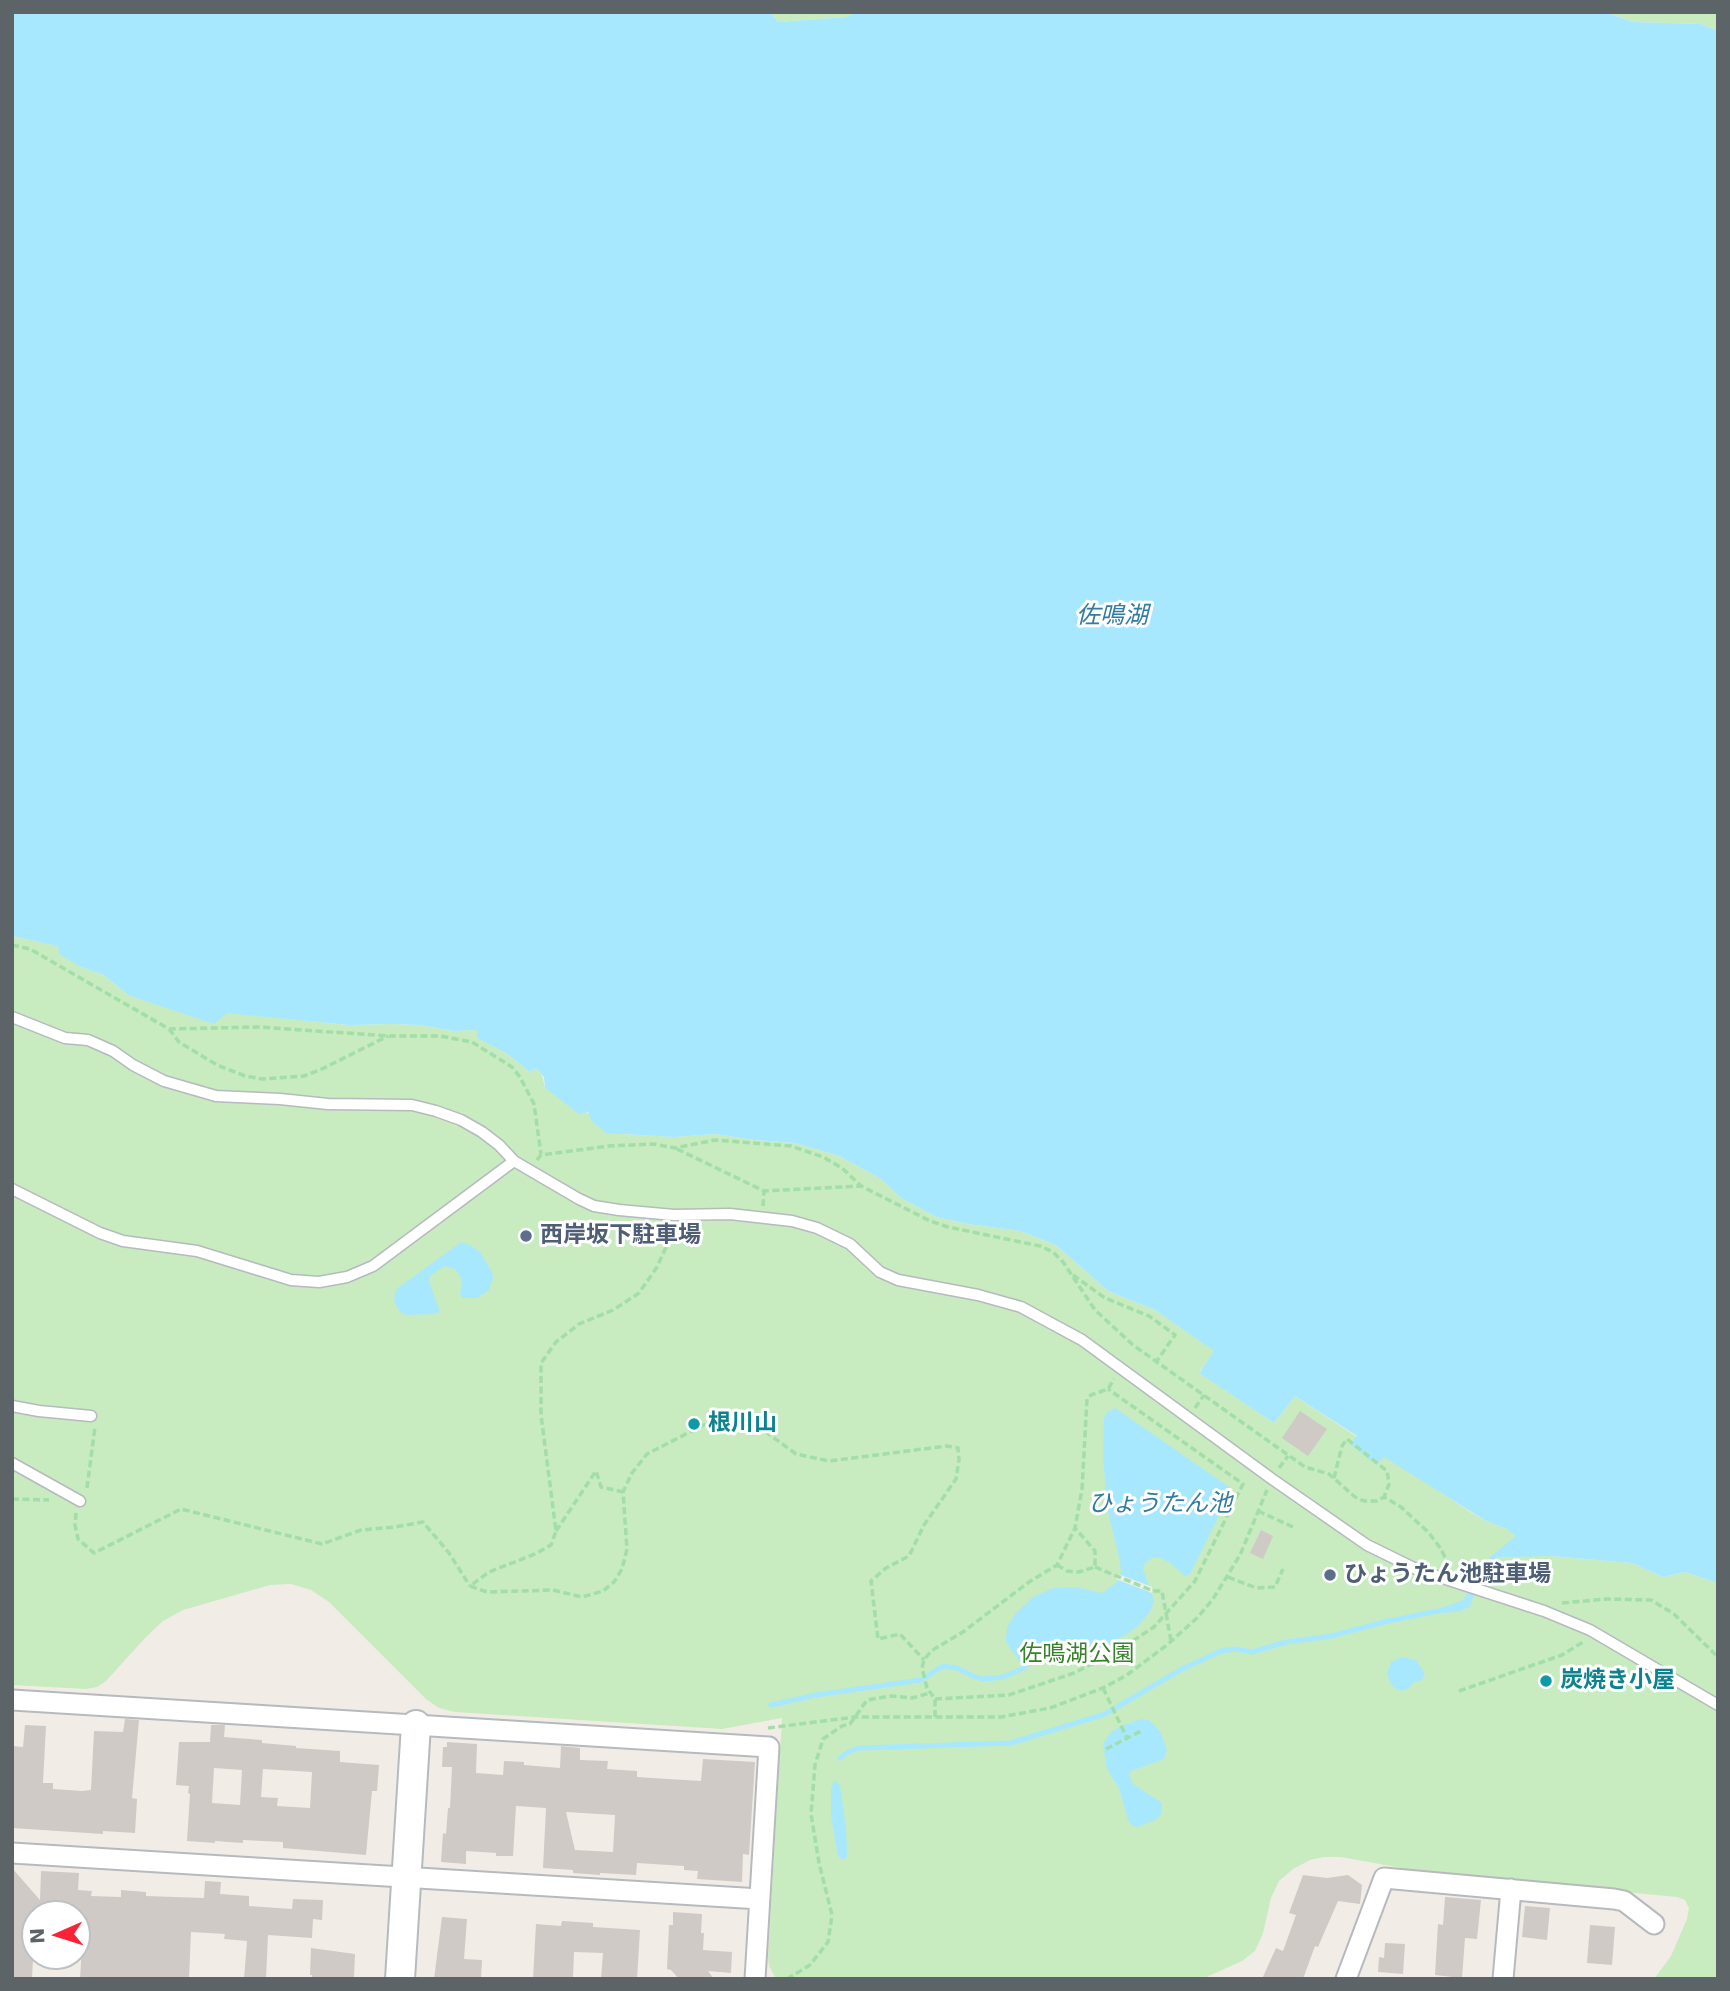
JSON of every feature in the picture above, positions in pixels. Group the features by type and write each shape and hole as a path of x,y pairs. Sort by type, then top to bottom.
{"street":[{"path":"12,1700 769,1747 755,1979"},
{"path":"400,1979 416,1725"},
{"path":"12,1853 760,1899"},
{"path":"1346,1979 1384,1878 1623,1901 1654,1924"},
{"path":"1503,1979 1511,1889"}],"lane":[{"path":"12,1017 65,1038 88,1040 113,1051 164,1082 216,1096 328,1104 412,1105 436,1111 461,1120 482,1132 514,1161 594,1206 674,1215 753,1216 792,1221 817,1228 850,1244 880,1272 898,1280 978,1295 1021,1307 1082,1340 1367,1545 1418,1570 1544,1611 1590,1630 1718,1705"},
{"path":"12,1189 100,1233 123,1241 197,1251 291,1280 319,1282 347,1277 373,1266 514,1161"},
{"path":"12,1406 91,1416"},
{"path":"12,1463 79,1503"}],"path":[{"path":"12,945 30,950 169,1029 179,1042 217,1065 245,1076 262,1079 304,1076 389,1036"},
{"path":"169,1029 259,1027 457,1038 472,1042 512,1067 528,1089 534,1104 541,1155 530,1170"},
{"path":"676,1148 715,1140 791,1146 823,1157 842,1168 861,1186 948,1227 1040,1246 1053,1252 1105,1320 1156,1362 1305,1467 1329,1474 1355,1497 1364,1501 1377,1501 1384,1497 1390,1484 1387,1471 1347,1439 1342,1446 1334,1478"},
{"path":"541,1155 620,1145 654,1144 676,1148 764,1191 861,1186"},
{"path":"556,1531 541,1415 541,1363 556,1342 579,1324 612,1310 639,1293 657,1267 667,1245 674,1215"},
{"path":"1069,1271 1105,1298 1149,1316 1175,1335 1156,1362"},
{"path":"935,1717 935,1699 923,1678 924,1660 931,1651 963,1632 1029,1582 1057,1565 1075,1528 1084,1472 1087,1399 1091,1395 1108,1390 1120,1367"},
{"path":"935,1699 1009,1695 1074,1673 1154,1628 1195,1581 1243,1484 1108,1390"},
{"path":"91,1416 96,1417 85,1502 79,1503 75,1525 78,1539 94,1553 181,1509 323,1544 361,1530 423,1522 449,1553 470,1586 487,1592 553,1590 582,1597 603,1591 614,1582 622,1569 627,1549 623,1492 632,1473 647,1454 719,1416 744,1416 796,1454 828,1461 947,1446 958,1448 956,1479 924,1525 909,1556 886,1567 871,1581 878,1639 900,1634 924,1660"},
{"path":"470,1586 489,1572 551,1545 556,1531 596,1471 601,1487 623,1492"},
{"path":"747,1745 748,1734 774,1727 855,1717 1001,1717 1051,1708 1104,1690 1171,1641 1198,1617 1228,1577 1272,1479"},
{"path":"1384,1497 1401,1507 1429,1533 1452,1571"},
{"path":"1258,1511 1293,1527"},
{"path":"1075,1528 1095,1551 1095,1567"},
{"path":"1057,1565 1067,1571 1079,1572 1095,1567"},
{"path":"1095,1567 1153,1591 1162,1591 1171,1641"},
{"path":"1228,1577 1256,1588 1275,1587 1283,1569"},
{"path":"1553,1604 1607,1599 1651,1600 1674,1614 1718,1657"},
{"path":"1459,1691 1572,1651 1587,1637 1590,1630"},
{"path":"1104,1690 1127,1738"},
{"path":"787,1979 810,1965 828,1942 832,1915 819,1863 811,1814 815,1765 823,1739 850,1724 867,1700 891,1696 912,1699 930,1693"},
{"path":"1106,1749 1143,1730"}],"green space":[{"path":"770,12 856,12 846,17 778,22"},
{"path":"1605,12 1718,12 1718,31 1701,24 1633,22"},
{"name":"佐鳴湖公園","path":"12,936 59,946 81,967 104,975 128,995 227,1012 348,1025 420,1025 454,1031 477,1030 478,1038 506,1053 530,1072 536,1068 542,1075 545,1088 623,1134 674,1137 716,1134 795,1143 839,1156 881,1179 901,1198 936,1217 1020,1231 1056,1245 1108,1291 1155,1310 1215,1351 1199,1372 1274,1423 1295,1396 1472,1513 1507,1529 1550,1556 1632,1563 1663,1577 1685,1572 1718,1583 1718,1979 1654,1979 1671,1956 1687,1919 1689,1908 1685,1900 1677,1897 1434,1874 1341,1857 1324,1857 1310,1860 1293,1869 1279,1881 1255,1951 1242,1961 1202,1979 776,1979 768,1958 782,1718 722,1729 455,1712 439,1708 426,1699 329,1602 311,1590 291,1584 270,1585 183,1610 163,1621 106,1681 97,1687 86,1689 12,1685"}],"water":[{"name":"佐鳴湖","path":"12,12 770,12 778,22 846,17 856,12 1605,12 1633,22 1701,24 1718,31 1718,1583 1685,1572 1663,1577 1632,1563 1550,1556 1500,1557 1494,1560 1484,1574 1469,1607 1444,1613 1442,1609 1463,1600 1490,1557 1516,1536 1507,1529 1486,1521 1384,1457 1376,1465 1350,1444 1357,1436 1295,1396 1274,1423 1199,1373 1214,1351 1155,1310 1108,1291 1056,1245 1020,1231 936,1217 901,1198 881,1179 839,1156 795,1143 716,1134 674,1137 606,1133 591,1120 588,1112 579,1114 545,1088 544,1077 536,1068 530,1072 506,1053 477,1038 477,1030 454,1031 420,1025 349,1025 227,1013 214,1024 128,995 104,975 81,967 59,954 58,946 12,936"},
{"path":"461,1242 480,1252 492,1272 489,1290 477,1298 463,1298 460,1295 462,1279 455,1269 444,1266 430,1276 429,1281 440,1312 407,1315 400,1312 394,1301 398,1288"},
{"name":"ひょうたん池","path":"1115,1408 1232,1489 1190,1574 1185,1576 1160,1558 1153,1557 1145,1563 1143,1569 1154,1600 1151,1610 1140,1624 1126,1635 1084,1656 1050,1659 1024,1668 1006,1642 1007,1627 1016,1613 1033,1597 1053,1588 1075,1587 1102,1593 1117,1582 1121,1573 1107,1507 1103,1456 1104,1418 1106,1413"},
{"path":"1402,1657 1416,1660 1425,1674 1422,1680 1400,1691 1392,1686 1387,1674 1391,1662"},
{"path":"1142,1719 1149,1720 1161,1733 1167,1750 1164,1759 1131,1771 1129,1775 1133,1784 1162,1803 1161,1814 1157,1819 1138,1827 1128,1820 1119,1788 1107,1769 1103,1745 1109,1734 1120,1726"},
{"path":"836,1781 840,1785 846,1828 847,1857 843,1860 838,1856 831,1816 831,1790 833,1782"}],"pier":[{"path":"1118,1574 1152,1587 1152,1593 1116,1579"}],"building":[{"path":"1300,1411 1327,1429 1308,1456 1282,1438"},
{"path":"1261,1530 1273,1536 1263,1559 1250,1553"},
{"path":"125,1719 139,1720 132,1798 137,1799 135,1833 103,1831 103,1834 12,1828 12,1746 23,1747 25,1725 46,1726 43,1783 53,1783 53,1789 82,1791 91,1790 94,1731 123,1732"},
{"path":"211,1725 225,1725 224,1737 262,1740 262,1743 296,1748 340,1751 340,1762 379,1765 377,1791 372,1791 366,1855 283,1848 283,1842 187,1841 190,1794 189,1786 176,1785 179,1742 210,1742","holes":["214,1768 242,1770 240,1805 212,1803","263,1769 312,1772 310,1808 277,1806 278,1798 261,1797"]},
{"path":"447,1742 477,1744 476,1773 503,1775 504,1761 560,1768 561,1746 580,1748 580,1760 608,1761 607,1769 637,1771 637,1777 701,1781 703,1759 755,1762 749,1855 743,1854 742,1882 697,1879 698,1871 684,1870 684,1866 637,1863 636,1875 573,1873 573,1870 543,1868 546,1808 516,1806 513,1856 466,1851 466,1864 441,1862 443,1833 446,1834 450,1808 452,1767 442,1767 443,1747 447,1747","holes":["566,1812 615,1815 613,1852 575,1850"]},
{"path":"12,1868 40,1900 21,1900 21,1970 32,1970 32,1979 12,1979"},
{"path":"41,1871 79,1873 78,1890 92,1891 91,1896 121,1897 121,1890 146,1892 146,1896 204,1898 205,1881 221,1882 220,1894 249,1896 249,1906 292,1909 293,1899 323,1900 322,1920 313,1919 312,1938 268,1935 266,1979 244,1979 247,1941 224,1939 225,1934 191,1932 189,1979 80,1979 81,1970 91,1970 91,1900 40,1900"},
{"path":"1303,1875 1327,1878 1348,1875 1362,1885 1360,1904 1338,1901 1318,1947 1315,1946 1303,1979 1262,1979 1276,1948 1283,1951 1296,1915 1289,1913"},
{"path":"1445,1897 1481,1900 1477,1939 1465,1938 1462,1978 1435,1975 1438,1924 1443,1925"},
{"path":"1525,1906 1550,1908 1547,1940 1522,1937"},
{"path":"673,1912 702,1914 703,1950 732,1952 731,1973 708,1971 714,1979 679,1979 667,1969 669,1925 673,1925"},
{"path":"442,1917 467,1919 464,1959 482,1960 481,1979 434,1979"},
{"path":"562,1921 593,1923 593,1927 640,1930 637,1979 601,1979 603,1953 574,1952 573,1979 533,1979 536,1924 561,1926"},
{"path":"1590,1925 1615,1927 1612,1965 1587,1963"},
{"path":"1385,1943 1405,1944 1403,1974 1378,1972 1379,1957 1384,1958"},
{"path":"311,1948 355,1954 354,1977 312,1979"}],"waterway":[{"path":"840,1758 859,1748 1011,1743 1105,1714 1182,1669 1221,1651 1236,1649 1252,1652 1286,1642 1331,1636 1448,1609"},
{"path":"771,1705 816,1695 921,1680 943,1666 957,1668 984,1679 1003,1677 1024,1668"}],"place":[{"name":"西岸坂下駐車場","path":"526,1236"},
{"name":"根川山","path":"694,1424"},
{"name":"ひょうたん池駐車場","path":"1330,1575"},
{"name":"炭焼き小屋","path":"1546,1681"}]}
